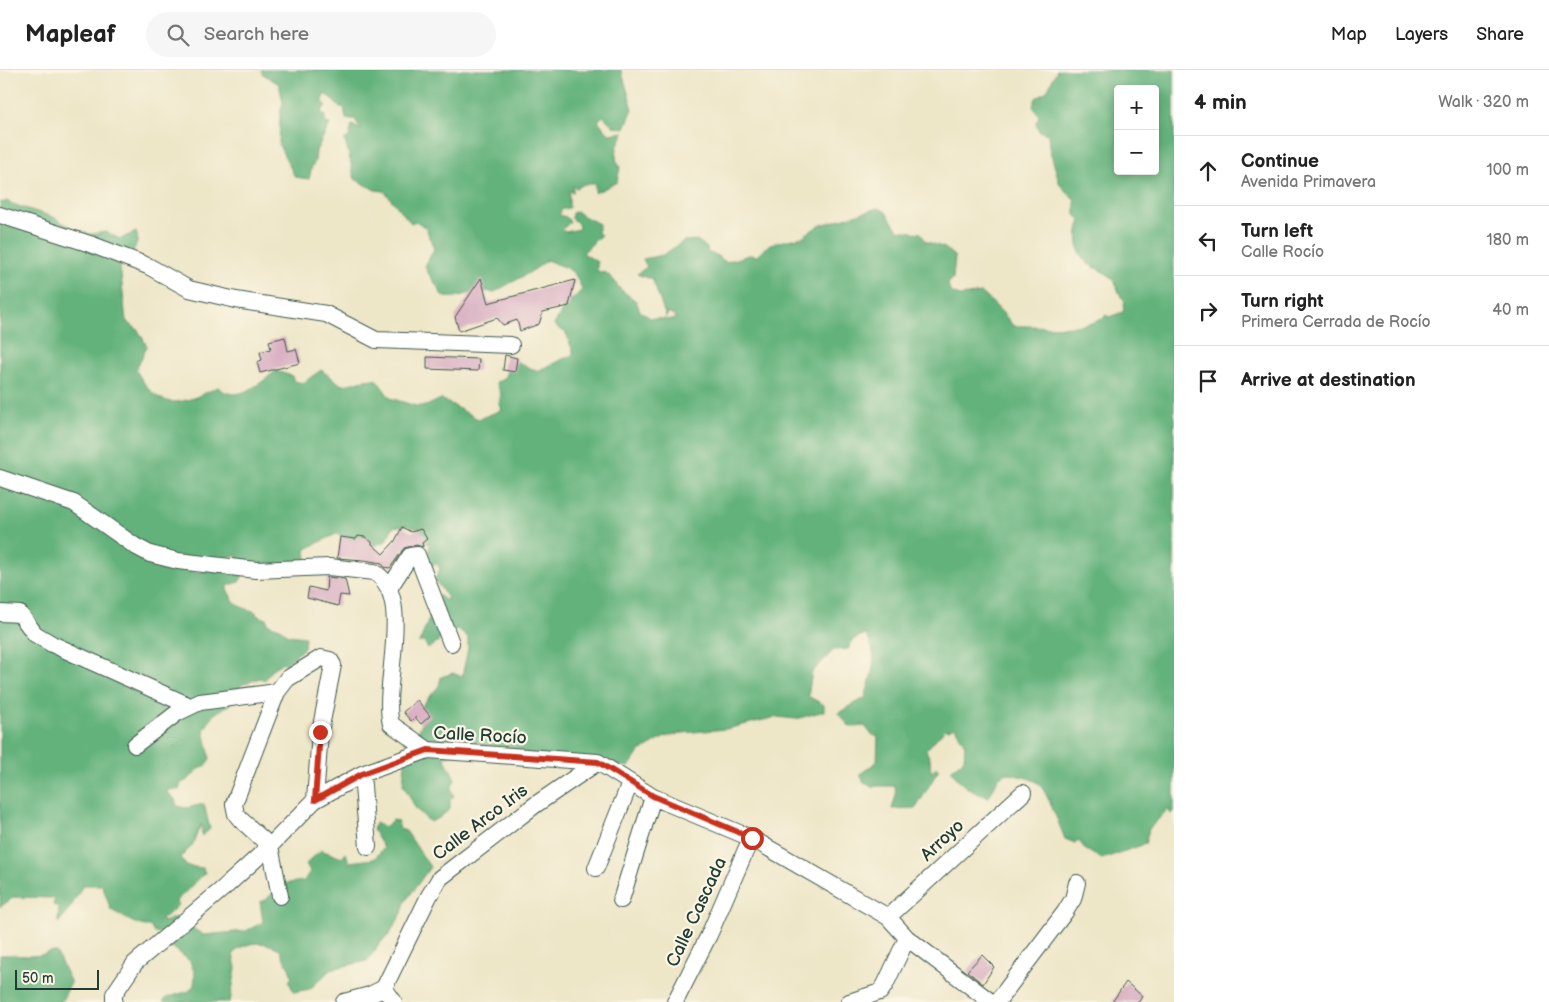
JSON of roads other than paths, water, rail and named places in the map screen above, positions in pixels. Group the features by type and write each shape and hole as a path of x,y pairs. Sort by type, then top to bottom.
{"street":[{"path":"0,215 90,244 139,263 189,289 236,300 326,314 376,340 511,345"},
{"path":"0,478 74,502 135,546 150,554 210,567 256,570 329,567 374,572 390,587 394,618 390,717 394,727 428,750"},
{"path":"390,587 410,556 417,555 451,643"},
{"path":"0,613 17,613 35,634 52,644 190,706"},
{"path":"280,896 270,846 240,819 236,814 234,804 277,692 287,679 321,658 330,660 333,665 320,732 315,800"},
{"path":"135,746 177,713 190,706 215,699 277,692"},
{"name":"Calle Rocío","path":"114,1002 114,994 136,964 270,846 315,800 362,774 428,750 598,762"},
{"path":"598,762 630,784 653,796 752,838 888,917 907,938 991,1002"},
{"name":"Calle Arco Iris","path":"390,998 429,896 440,878 535,804 598,762"},
{"path":"362,774 368,847"},
{"path":"596,868 630,784"},
{"name":"Arroyo","path":"888,917 1023,794"},
{"path":"621,900 653,796"},
{"name":"Calle Cascada","path":"675,1002 709,935 752,838"},
{"path":"997,1002 1065,912 1073,899 1077,883"},
{"path":"849,1002 880,992 907,938"},
{"path":"344,1002 370,995 390,998"}]}
